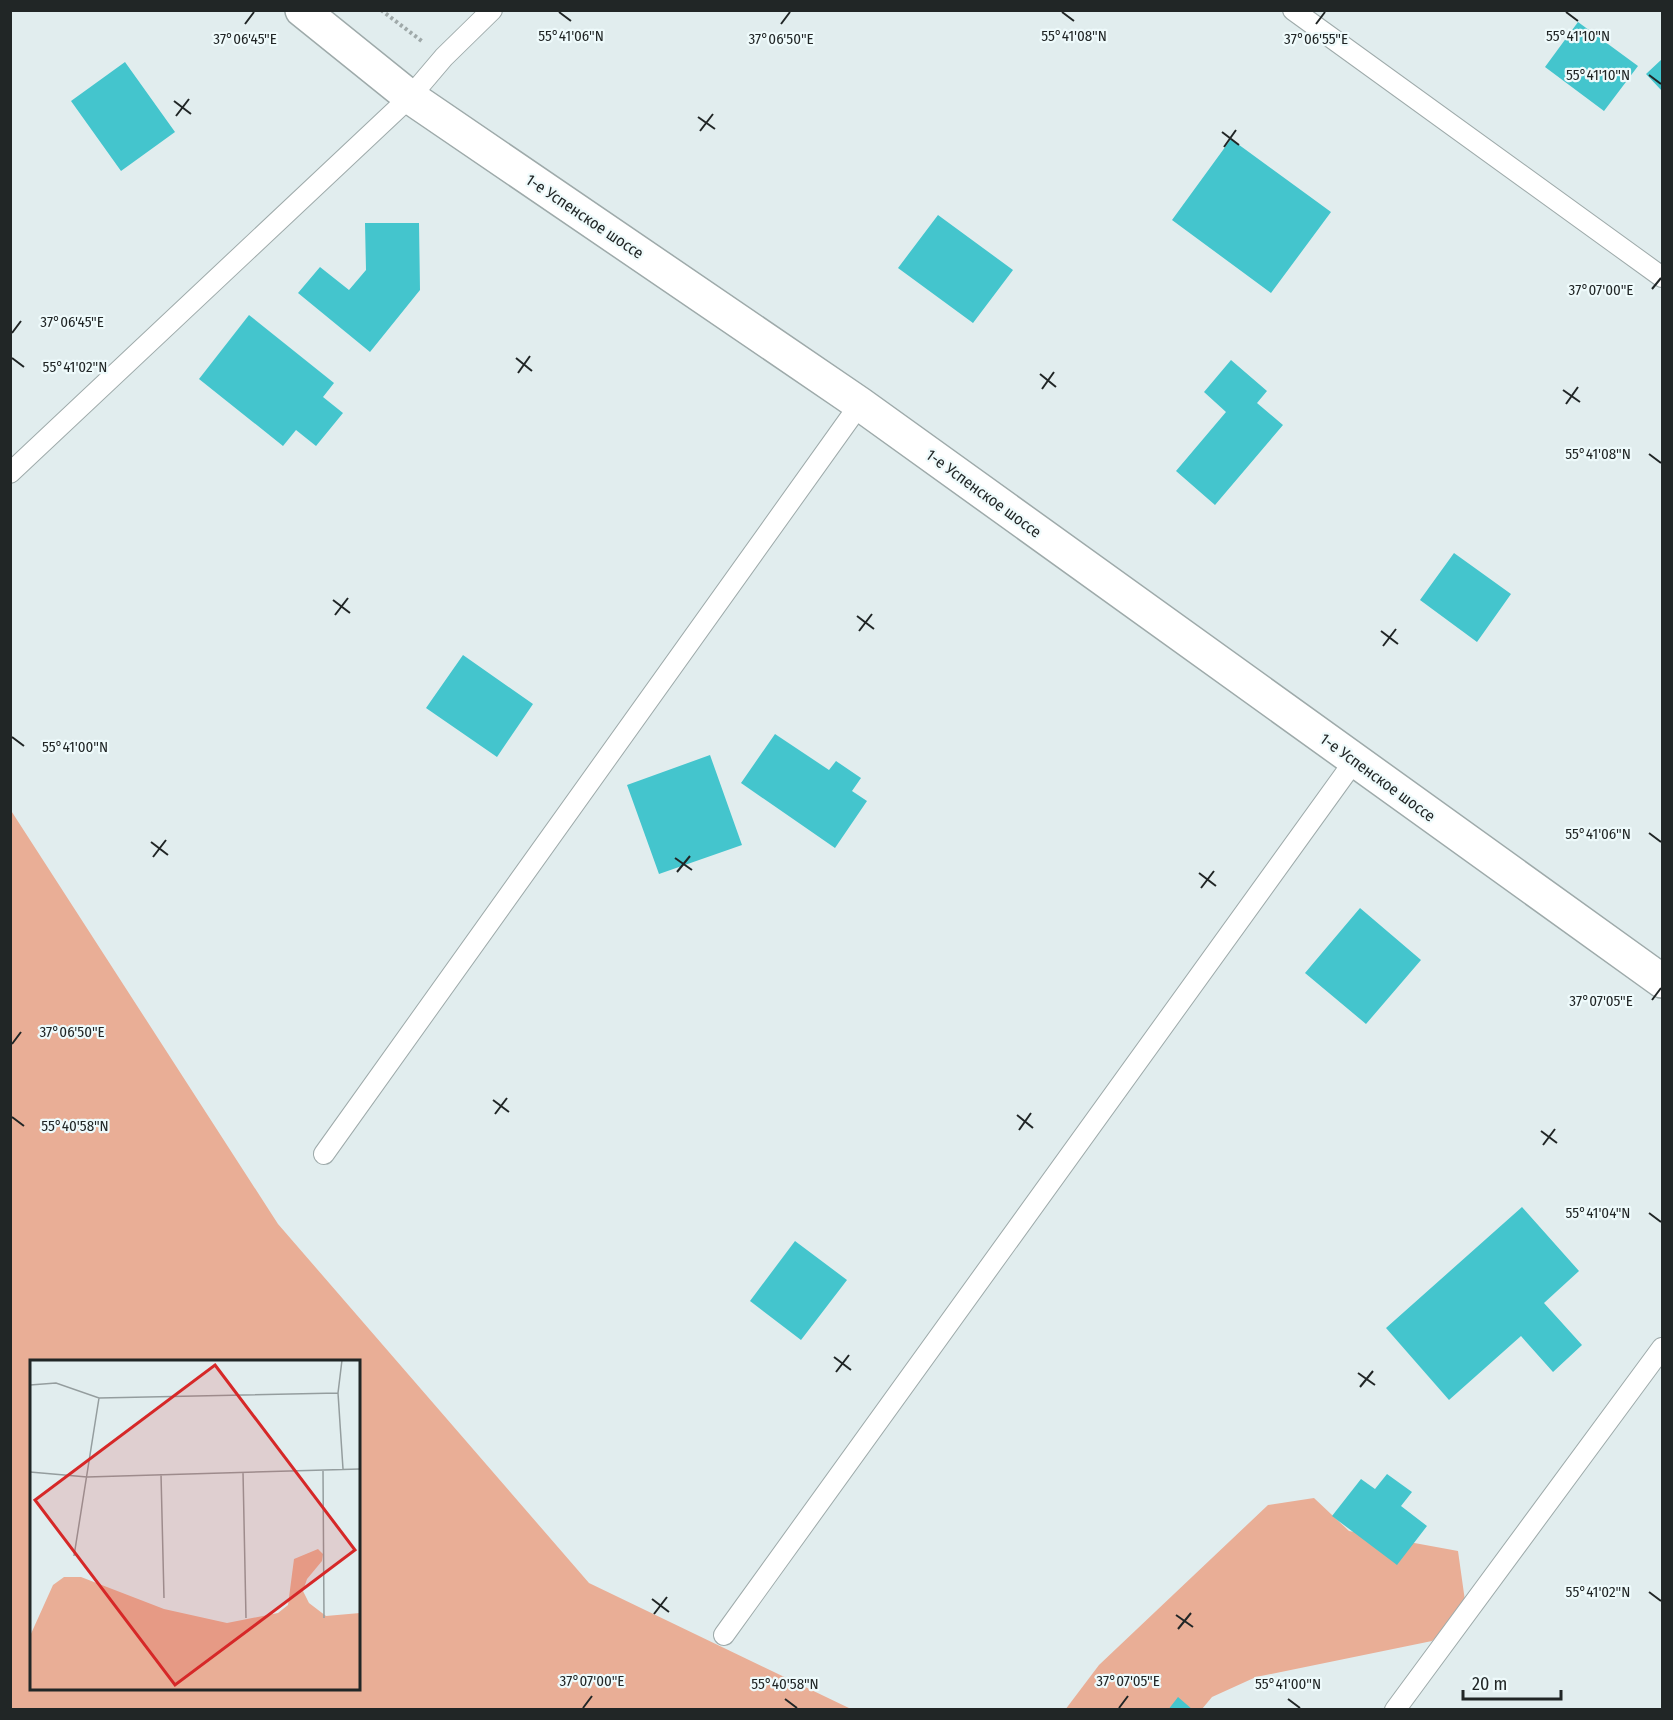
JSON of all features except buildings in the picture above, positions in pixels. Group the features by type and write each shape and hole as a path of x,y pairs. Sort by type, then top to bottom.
{"main road":[{"name":"1-е Успенское шоссе","path":"302,10 410,97 860,404 1662,981"}],"lane":[{"path":"10,473 410,97 444,57 492,10"},
{"path":"1293,10 1662,277"},
{"path":"324,1154 860,404"},
{"path":"724,1635 1355,760"},
{"path":"1395,1710 1662,1348"}],"path":[{"path":"381,10 444,57"}],"shaded area":[{"path":"10,809 278,1224 589,1583 851,1709 11,1709"},
{"path":"1314,1498 1349,1531 1458,1551 1466,1608 1432,1641 1256,1677 1212,1697 1202,1709 1065,1710 1099,1665 1268,1505"}]}
